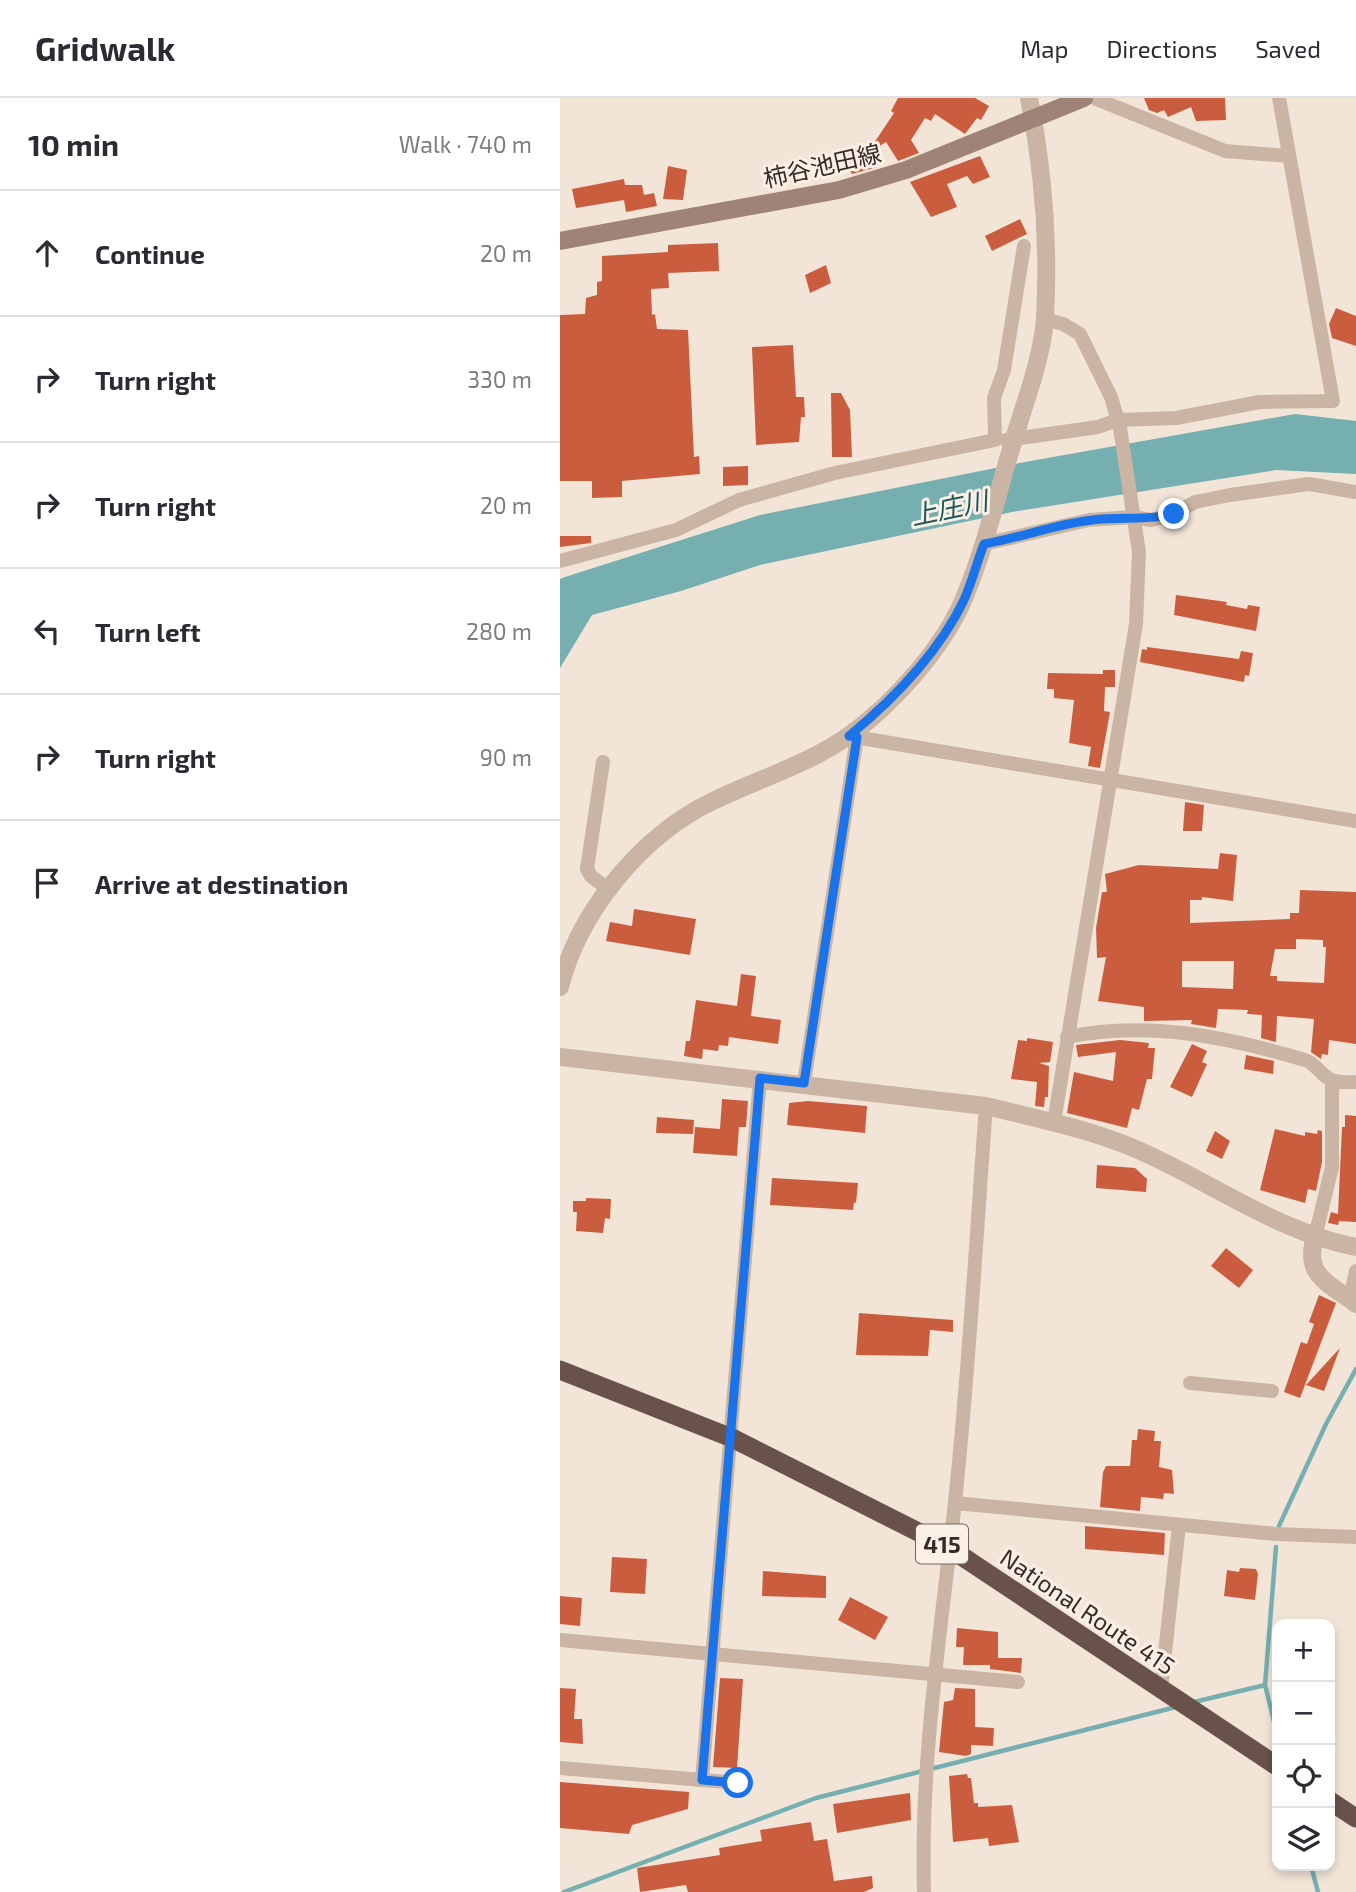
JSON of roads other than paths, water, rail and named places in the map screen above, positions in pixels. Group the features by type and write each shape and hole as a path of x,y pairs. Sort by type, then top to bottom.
{"highway":[{"name":"National Route 415","path":"560,1370 732,1438 948,1547 1272,1763"},
{"path":"1335,1804 1356,1818"}],"main road":[{"name":"柿谷池田線","path":"560,241 839,191 906,170 1084,98"}],"street":[{"path":"560,987 585,928 609,890 643,852 679,821 711,802 853,737 892,701 945,633 964,599 984,544 1045,319 1045,226 1034,120 1029,98"},
{"path":"1094,98 1225,151 1289,156"},
{"path":"560,561 676,530 739,500 835,473 995,440 1014,440 1176,418 1260,402 1333,401 1279,98"},
{"path":"995,440 994,398 1004,370 1024,246"},
{"path":"1045,319 1063,324 1080,334 1111,397 1119,424 1139,552 1136,624 1108,779 1054,1122"},
{"path":"984,544 1089,520 1133,517 1152,520 1174,514 1195,502 1309,484 1356,492"},
{"path":"853,737 1356,821"},
{"path":"804,1083 853,737"},
{"path":"603,761 587,869 591,876 609,890"},
{"path":"1067,1037 1093,1031 1143,1030 1222,1037 1309,1061 1332,1081 1356,1082"},
{"path":"560,1057 986,1106 1054,1122 1130,1147 1315,1237 1356,1247"},
{"path":"702,1780 760,1078"},
{"path":"1332,1081 1332,1167 1309,1256 1315,1272 1353,1302"},
{"path":"924,1892 923,1855 935,1676 955,1503 986,1106"},
{"path":"1353,1302 1356,1271"},
{"path":"1190,1383 1272,1391"},
{"path":"955,1503 1276,1534 1356,1537"},
{"path":"1161,1689 1179,1525"},
{"path":"560,1640 1018,1682"},
{"path":"560,1768 738,1783"}],"water":[{"name":"上庄川","path":"1295,414 1356,421 1356,474 1276,470 1012,512 760,565 681,591 592,615 560,668 560,579 565,577 760,515 1025,462"}],"waterway":[{"path":"1279,1526 1326,1424 1356,1369"},
{"path":"1272,1714 1265,1685 1276,1547"},
{"path":"1194,1702 1265,1685"},
{"path":"564,1892 816,1798 1176,1707"},
{"path":"1312,1871 1318,1892"}]}
